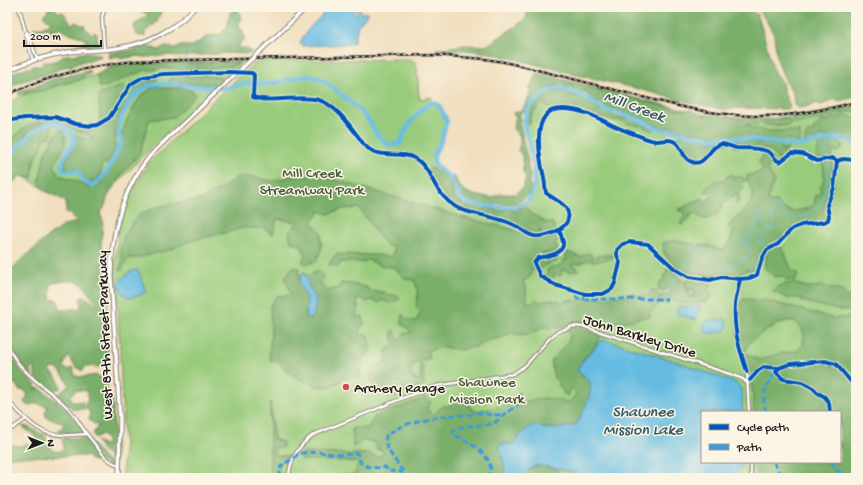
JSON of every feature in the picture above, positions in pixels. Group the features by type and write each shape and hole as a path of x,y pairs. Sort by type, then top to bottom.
{"main road":[{"path":"7,71 37,59 66,52 104,50 130,46 156,36 179,22 195,7"},
{"name":"West 87th Street Parkway","path":"119,478 120,408 111,277 111,255 115,230 122,205 134,180 150,157 307,7"}],"street":[{"path":"20,7 33,61"},
{"path":"104,50 102,17 105,7"},
{"path":"26,32 30,36 37,59"},
{"name":"John Barkley Drive","path":"288,478 290,463 294,455 303,443 313,435 429,389 448,384 513,374 526,365 553,335 570,327 585,327 739,378 748,384"},
{"path":"7,344 10,352 20,367 33,380 68,408 86,434 105,457 113,463 120,465"},
{"path":"746,372 749,411"},
{"path":"7,400 40,431 52,435 86,434"},
{"path":"7,430 13,428 26,419"},
{"path":"751,463 751,478"}],"green space":[{"path":"47,7 55,7 57,12 63,12 71,25 76,22 84,25 85,28 92,34 95,32 100,45 93,45 89,47 85,45 76,45 86,43 86,41 83,38 59,28 54,29 54,31 57,32 53,38 50,28 38,30 33,28 45,26 52,22 43,15 48,10"},
{"path":"136,7 165,7 162,9 157,22 145,32 145,36 139,36 136,34 134,25 148,15"},
{"path":"529,7 746,7 758,15 774,72 782,82 784,93 790,106 787,109 736,108 726,110 691,103 491,53 436,49 464,45 486,46 525,20"},
{"path":"756,7 854,7 856,31 856,97 838,101 835,99 821,105 816,103 799,108 794,105 793,93 784,78 777,59 774,35 766,20"},
{"path":"234,9 238,9 242,20 239,20 239,30 242,29 245,39 239,44 239,48 249,50 252,53 176,57 173,55 145,57 136,56 121,59 118,56 108,57 109,52 131,51 142,47 145,49 147,46 159,50 163,47 177,48 181,46 193,46 208,36 221,34 227,27 229,16"},
{"path":"85,52 99,54 101,56 20,82 7,90 7,75 9,74 30,68 32,66 42,66 44,62 55,61 64,55 81,54"},
{"path":"409,59 414,61 417,68 419,98 424,99 431,97 433,102 439,105 447,121 440,144 434,154 434,162 440,170 449,176 462,200 486,206 505,208 521,205 527,202 532,195 534,167 526,136 524,120 537,75 708,115 762,119 798,116 856,107 856,478 122,478 124,451 115,265 118,230 127,202 148,164 222,92 258,61"},
{"path":"243,61 180,122 159,139 106,195 55,196 7,166 7,104 26,94 96,75 113,66 151,63"},
{"path":"181,62 237,62 239,64 231,67 221,66 213,69 200,68 184,72 176,68 146,70 105,87 99,87 97,75 110,67 124,66 126,64 162,64"},
{"path":"89,70 91,73 79,81 64,83 43,91 18,95 19,92 59,77"},
{"path":"538,73 675,109 693,110 700,116 712,115 771,121 786,118 792,122 788,126 744,125 764,131 800,132 800,142 785,139 782,143 758,138 742,138 726,135 716,138 708,134 685,132 670,127 664,128 651,123 648,120 612,109 590,98 586,91 575,91 572,86 564,87 561,85 545,88 542,94 537,96 523,108 529,95 529,88 534,81 535,75"},
{"path":"180,74 186,74 187,77 207,74 210,77 228,77 221,83 217,84 169,82 170,78"},
{"path":"156,78 158,79 131,98 125,109 118,117 119,123 115,134 117,136 114,142 116,147 107,165 103,162 100,176 96,180 88,182 77,170 68,169 65,167 67,158 73,149 75,135 79,136 81,140 82,138 93,141 93,138 87,135 86,132 99,127 100,94 124,85 127,90 134,82"},
{"path":"155,86 181,88 193,91 195,96 174,117 149,120 140,153 124,171 108,196 104,208 100,213 103,221 101,246 106,254 105,279 108,304 95,300 80,283 63,281 51,284 50,299 57,300 61,310 81,308 80,298 85,296 91,301 107,307 108,366 86,366 82,371 75,366 68,356 63,367 68,370 73,367 75,376 84,377 96,375 108,380 108,385 106,387 111,395 113,405 116,457 112,460 102,450 97,441 107,446 107,440 102,434 95,438 93,434 98,426 89,420 90,412 86,409 85,404 88,399 87,391 76,390 70,397 74,402 82,401 84,409 73,409 57,396 69,385 58,369 51,368 50,371 57,378 61,388 52,392 41,384 35,376 35,366 31,368 32,376 23,365 20,365 13,354 7,336 7,323 11,321 7,317 7,273 45,239 64,225 77,222 77,220 72,218 72,215 66,212 66,202 45,191 39,182 45,152 58,131 60,129 64,131 65,138 63,150 54,166 59,175 77,181 91,189 99,187 122,143 122,134 125,124 136,103 142,95"},
{"path":"550,91 564,91 585,98 597,107 598,111 606,112 617,118 630,118 649,125 654,130 650,130 641,125 628,124 623,121 605,118 578,109 553,106 550,108 541,103 533,112 530,117 530,124 528,124 532,108"},
{"path":"856,104 856,111 837,114 831,117 828,116 821,120 813,120 796,124 792,118 806,114 814,115"},
{"path":"523,109 524,110 520,114 521,120 519,123 528,160 530,175 529,184 531,186 529,194 518,203 497,203 493,205 485,205 478,204 476,201 468,201 460,194 452,176 455,177 461,188 471,194 492,198 500,194 516,194 523,187 526,178 523,172 522,155 518,150 520,138 518,133 513,129 516,116 514,116 513,113"},
{"path":"846,115 856,119 856,140 822,136 803,144 808,132 813,132 813,129 817,127 820,122"},
{"path":"48,118 65,120 79,128 85,128 86,130 83,134 57,121 45,121 29,131 7,155 7,142 24,128"},
{"path":"51,125 51,131 53,133 50,137 44,138 41,149 34,161 32,178 20,176 7,190 7,160 40,129"},
{"path":"685,135 703,138 711,142 718,140 743,142 753,141 755,143 782,145 780,149 787,148 784,152 786,156 782,160 778,160 771,150 761,147 734,147 731,143 723,143 712,148 703,157 694,162 687,157 681,148 679,136"},
{"path":"835,140 843,145 842,149 838,152 834,150 832,156 834,182 829,198 822,212 827,216 827,219 795,227 778,240 785,253 791,270 798,273 796,280 787,280 782,276 775,277 764,268 767,255 761,256 755,269 744,271 738,275 728,274 711,276 687,271 674,265 664,253 663,243 677,240 709,246 724,251 734,232 728,226 749,206 753,194 746,176 761,172 763,168 759,164 761,157 767,154 772,158 773,165 767,169 774,181 768,199 770,202 777,202 782,208 792,211 809,208 814,204 815,197 821,191 820,187 824,178 822,162 816,157 819,143"},
{"path":"430,168 434,169 437,173 439,171 448,178 455,198 464,205 473,208 477,206 481,210 488,208 498,211 510,209 514,212 518,209 526,207 530,213 545,222 553,223 555,228 553,231 540,234 539,229 538,235 533,234 519,225 509,221 480,215 459,208 446,197 438,187 429,171"},
{"path":"728,175 733,175 734,179 739,176 746,180 741,184 741,186 744,187 739,195 741,200 736,204 737,192 729,201 726,201 716,217 710,216 708,219 704,219 695,213 689,216 690,219 682,225 680,224 685,215 683,211 679,211 678,209 702,198 705,203 710,197 719,195 704,191 714,181 726,179"},
{"name":"Mill Creek Streamway Park","path":"321,176 465,218 509,229 535,239 555,235 557,240 555,245 558,249 541,254 557,253 558,256 556,262 551,262 544,265 540,270 531,270 531,276 523,282 526,286 527,303 534,302 536,299 539,302 553,299 553,302 558,300 560,301 561,305 563,302 572,299 576,302 580,299 580,297 601,298 637,294 639,297 642,294 646,296 651,290 656,290 657,296 652,299 658,301 660,298 658,296 672,295 670,292 672,286 659,291 658,287 663,281 667,269 677,274 678,278 685,282 686,287 684,289 687,290 692,298 696,291 692,288 691,292 688,291 686,280 699,283 706,281 709,284 712,284 713,285 708,290 712,297 707,299 709,301 697,303 675,302 674,299 669,300 666,304 662,302 658,304 649,313 650,317 609,323 603,326 597,325 592,327 585,321 573,322 560,328 543,327 534,333 522,335 511,333 501,338 488,340 480,346 460,350 442,347 427,351 430,358 412,365 410,376 420,381 420,365 423,365 424,386 402,393 404,387 401,382 391,384 393,386 400,387 396,392 396,398 386,395 382,390 378,391 374,388 369,375 375,366 387,362 385,352 394,344 391,332 394,330 398,341 404,334 412,332 402,324 402,314 408,320 416,321 421,312 416,307 418,293 415,281 404,278 395,268 379,265 369,260 363,262 341,262 338,267 329,265 336,254 380,255 392,257 394,246 386,246 359,208 342,209 328,214 320,211 312,222 321,233 321,250 316,261 307,264 302,262 305,255 302,246 291,242 289,232 298,222 277,219 273,234 263,228 243,228 193,240 169,250 137,258 128,258 122,270 119,270 122,261 120,249 124,236 140,214 156,207 203,199 227,185 237,177 254,177 272,181 289,177"},
{"path":"568,252 580,257 589,253 591,254 592,258 614,254 613,258 597,261 588,260 578,264 572,264 572,267 577,267 578,270 571,272 562,270 560,276 554,274 552,281 548,280 548,277 546,277 548,273 547,270 553,266 555,268 563,263 563,260 566,260 567,258 565,255 560,253"},
{"path":"293,267 299,268 298,273 301,275 299,280 307,300 306,316 311,319 314,315 316,299 309,290 306,276 302,274 304,272 309,276 318,271 323,275 321,285 326,291 339,288 341,283 348,283 367,287 369,291 385,292 388,295 396,295 400,299 390,303 382,300 379,303 371,300 366,302 361,298 356,300 358,304 356,306 359,307 356,317 358,318 362,316 364,320 363,323 365,324 360,328 360,334 369,335 370,342 369,352 363,361 363,366 360,371 361,376 359,378 351,376 346,379 343,377 340,378 341,381 334,385 322,387 305,382 294,376 286,370 278,360 272,362 269,355 271,333 270,306 277,296 291,295 285,277"},
{"path":"794,283 806,287 823,286 842,291 850,298 856,297 856,310 838,310 802,301 802,298 787,298 772,291 783,284"},
{"path":"743,299 765,300 832,318 856,317 856,478 757,478 755,463 841,463 841,411 754,411 751,375 747,369 744,355 747,354 759,360 780,353 797,351 803,345 803,332 799,324 793,321 777,324 748,344 747,350 742,351 737,332 738,308"},
{"path":"575,327 601,336 596,343 596,346 584,358 581,374 589,380 590,393 583,411 576,425 557,429 540,427 529,428 513,444 503,443 499,448 504,463 505,478 334,478 341,475 355,475 358,462 302,460 299,457 302,453 369,454 377,457 384,454 382,450 377,449 375,443 365,440 353,447 352,428 369,428 374,417 427,397 431,401 427,409 433,416 442,406 451,406 454,399 469,404 471,409 477,411 543,398 563,400 564,403 568,402 573,399 576,393 573,389 570,389 567,396 563,393 563,390 559,387 559,381 554,378 551,362 569,340 570,334 566,329"},
{"path":"7,349 22,372 36,385 34,389 39,388 66,408 82,430 82,433 59,433 58,430 63,427 63,423 46,417 45,412 48,407 37,403 27,406 24,402 28,395 24,390 19,390 15,383 11,384 7,380"},
{"path":"270,402 274,439 283,442 283,447 275,448 274,455 289,456 280,464 277,478 270,478"},
{"path":"23,426 45,435 53,451 60,451 64,447 62,441 63,438 87,438 105,460 113,465 113,469 110,470 106,465 89,459 88,456 7,457 7,450 13,445 21,446 27,443 31,448 38,445 35,440 36,437"},
{"path":"539,465 557,470 558,475 556,477 541,474 539,475 541,478 521,478 532,467"}],"water":[{"path":"330,7 339,7 344,10 347,9 345,7 360,7 361,11 352,11 352,13 367,13 358,25 354,42 350,44 304,46 300,44 301,40 308,31"},
{"path":"134,270 138,270 146,291 141,295 129,298 121,292 118,283"},
{"path":"305,274 310,290 316,299 314,315 311,319 306,317 307,300 299,283 301,275"},
{"path":"700,306 696,320 676,313 678,307"},
{"path":"725,319 727,321 726,331 709,334 705,331 703,325 707,321"},
{"name":"Shawnee Mission Lake","path":"600,341 609,341 678,362 736,383 741,389 742,393 742,411 701,411 701,463 742,463 742,467 737,470 737,475 740,478 590,478 562,470 535,466 521,478 505,478 504,463 499,448 500,444 513,444 530,427 537,425 542,428 557,429 576,425 589,397 590,391 589,381 577,370"}],"waterway":[{"path":"185,86 183,69 188,55 206,42 212,40 218,43 232,37 234,29 229,7"},
{"name":"Mill Creek","path":"7,159 39,128 50,123 58,124 70,131 74,137 72,147 64,157 62,165 63,170 77,171 87,184 92,185 101,179 105,174 118,150 121,141 119,126 125,110 135,95 145,88 151,85 164,83 227,88 245,83 263,84 305,76 319,78 335,89 366,117 379,137 388,145 400,144 405,132 417,114 427,105 433,102 439,105 447,121 440,144 434,154 434,162 440,170 449,176 462,200 473,204 495,207 517,207 528,201 534,188 534,165 524,124 527,108 549,90 561,88 578,93 595,103 603,110 643,121 656,128 714,139 725,137 751,139 798,146 834,138 851,140 856,146"},
{"name":"Mill Creek","path":"63,126 67,140 65,155"},
{"path":"662,302 691,256 692,246 695,244 702,250 711,251 721,264 726,267 744,261 750,250 742,242 750,244 746,237 750,235 760,244 764,244 763,236 759,231 752,230 759,222 755,217 760,213 767,229 773,230 773,206 778,205 789,220 804,216 814,210 824,195 828,171 825,153 826,146 843,139"}],"railway":[{"path":"7,95 38,82 69,72 134,61 434,55 504,62 669,104 703,111 737,115 780,116 818,111 856,102"}],"marked path":[{"path":"575,296 578,299 667,299"},
{"path":"766,411 764,400 765,391 776,372"},
{"path":"488,478 491,471 490,464 486,458 475,446 454,435 453,431 466,426 494,423 516,406 520,393"},
{"path":"398,478 402,476 403,472 389,450 386,441 386,436 394,431 413,422 435,417 478,413 496,415 506,414"},
{"path":"279,478 281,466 299,453 320,452 344,455 357,453 361,463 365,466 376,468 385,467 389,471 403,472"},
{"path":"774,463 779,473 785,478"},
{"path":"832,463 834,468 848,478"}],"cycle path":[{"path":"7,121 25,118 55,117 76,124 91,126 97,125 109,118 131,84 143,77 163,74 229,72 252,73 254,75 253,97 269,100 311,98 325,102 341,115 364,145 369,149 380,154 410,156 420,162 439,191 455,206 462,210 515,225 528,234 534,236 553,233 559,230 568,220 566,208 546,193 540,160 539,137 541,126 544,117 551,111 570,109 587,113 618,128 648,139 655,141 673,141 678,144 686,158 697,163 704,159 717,145 721,144 736,148 765,150 771,153 776,160 780,162 792,153 803,154 817,161 832,158 837,161 843,159 856,160"},
{"path":"560,229 563,242 561,249 555,254 538,258 534,263 540,276 555,285 585,294 603,294 612,289 620,263 617,250 623,244 630,242 648,244 675,269 689,277 710,280 721,277 740,279 750,278 757,275 762,259 767,250 778,244 792,229 801,225 824,222 828,220 829,216 827,205 834,188 837,161"},
{"path":"740,279 735,304 735,322 739,347 747,372"},
{"path":"750,380 759,370 764,367 779,368 790,364 825,361 836,364 853,384 856,396"},
{"path":"779,368 776,372 783,379 802,382 825,397 829,403 830,411"}],"place":[{"name":"Archery Range","path":"346,387"}],"park label":[{"name":"Shawnee Mission Park","path":"487,390"}]}
